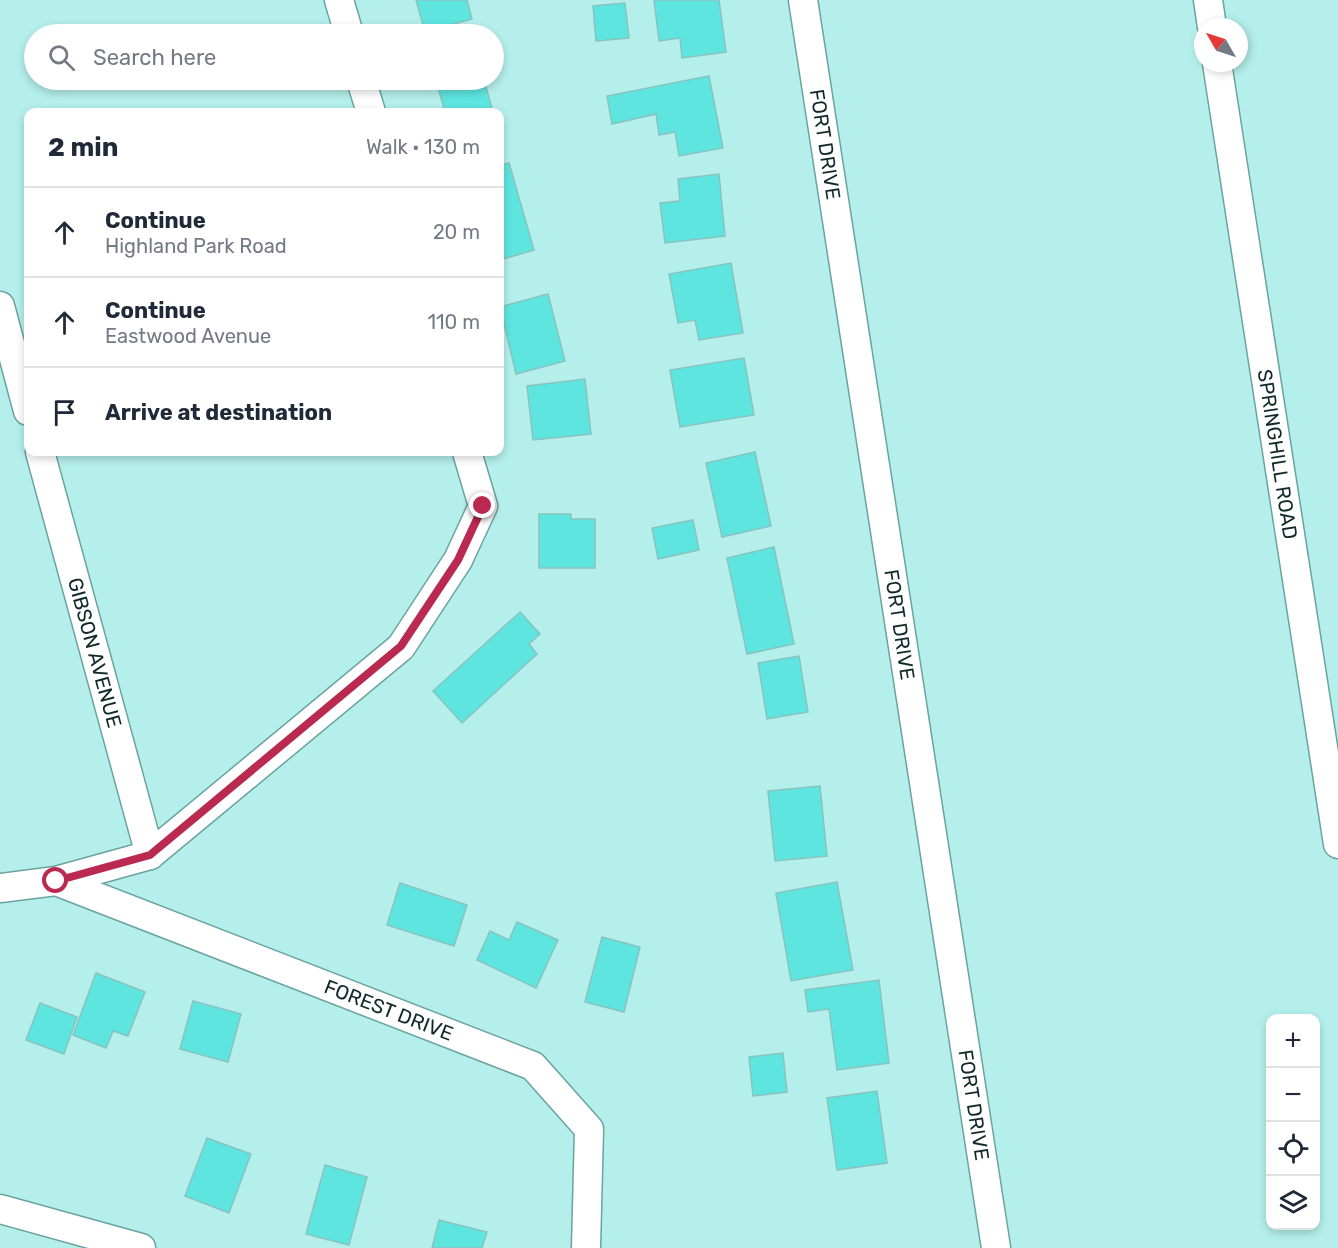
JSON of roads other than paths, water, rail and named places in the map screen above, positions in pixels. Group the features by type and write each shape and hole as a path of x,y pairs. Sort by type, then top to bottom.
{"street":[{"path":"339,0 346,24"},
{"name":"FORT DRIVE","path":"803,0 996,1248"},
{"path":"1208,0 1211,18"},
{"name":"SPRINGHILL ROAD","path":"1218,72 1338,844"},
{"path":"365,90 370,108"},
{"path":"0,306 24,396"},
{"name":"GIBSON AVENUE","path":"41,456 150,855"},
{"path":"0,888 56,881 150,855 401,646 458,560 483,506 468,456"},
{"name":"FOREST DRIVE","path":"56,881 532,1066 589,1129 586,1248"},
{"path":"0,1209 141,1248"}]}
